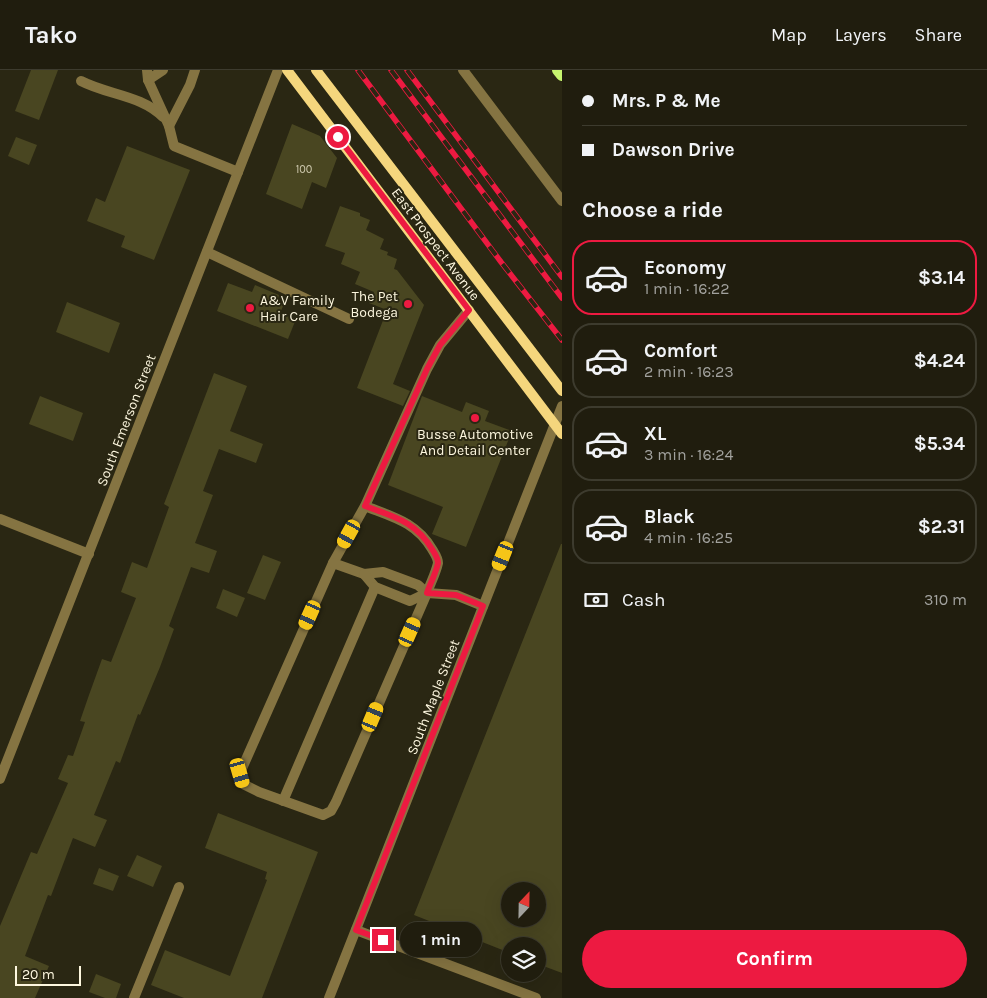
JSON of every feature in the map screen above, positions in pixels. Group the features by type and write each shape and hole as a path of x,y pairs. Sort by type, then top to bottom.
{"main road":[{"path":"558,70 562,75"}],"street":[{"path":"148,75 153,70"},
{"path":"148,75 163,70"},
{"path":"169,126 195,70"},
{"name":"South Emerson Street","path":"0,779 278,70"},
{"name":"East Prospect Avenue","path":"287,70 562,434"},
{"name":"East Prospect Avenue","path":"316,70 562,391"},
{"path":"463,70 562,201"},
{"path":"148,75 169,126 174,146 238,172"},
{"path":"81,82 137,100 156,111 169,126"},
{"path":"207,252 349,320"},
{"path":"365,506 404,521 418,530 438,558 438,564 331,811 323,816 258,792 243,784 240,773 333,563 365,506 427,369 440,345 469,310"},
{"name":"South Maple Street","path":"329,998 562,406"},
{"path":"0,519 89,554"},
{"path":"333,563 364,574 383,572 418,585 427,593"},
{"path":"364,574 375,587 410,601 427,593 456,595 483,606"},
{"path":"283,801 375,587"},
{"path":"134,998 179,887"},
{"path":"356,930 536,998"}],"building":[{"path":"31,70 58,70 39,120 15,111"},
{"path":"292,124 320,136 337,158 326,188 312,182 302,209 266,194"},
{"path":"16,137 37,145 29,165 8,156"},
{"path":"127,146 190,170 154,260 121,247 125,236 87,221 96,198 105,202"},
{"path":"340,206 360,213 360,216 370,220 366,230 384,239 380,249 388,252 387,255 397,259 394,269 397,270 424,305 393,384 410,391 403,406 357,388 387,310 369,303 374,292 355,284 360,272 341,264 345,253 325,246"},
{"name":"A&V Family Hair Care","path":"228,283 252,292 255,285 279,295 277,302 284,304 280,313 296,319 288,339 217,311"},
{"path":"67,302 120,323 109,353 56,332"},
{"path":"214,373 247,386 230,431 263,444 256,463 219,449 203,491 213,495 195,543 217,551 209,573 191,567 169,626 174,629 160,667 140,715 138,714 120,763 116,761 94,815 107,820 95,847 73,838 51,896 48,895 25,956 49,966 35,998 0,998 0,926 31,852 37,854 68,783 58,779 68,755 73,756 85,722 80,721 102,659 111,662 136,598 121,592 132,562 147,568 169,507 164,504"},
{"path":"40,396 83,413 73,441 29,424"},
{"path":"422,396 462,412 466,402 489,411 485,421 512,431 466,547 432,534 443,507 388,485"},
{"path":"562,544 562,973 546,967 546,937 501,937 501,949 414,915"},
{"path":"263,555 281,562 265,600 247,593"},
{"path":"223,589 245,598 237,617 216,608"},
{"path":"218,813 318,852 262,998 184,998 151,985 165,950 230,976 267,880 265,879 267,872 205,848"},
{"path":"137,855 162,866 153,887 127,876"},
{"path":"99,868 119,876 113,891 93,884"},
{"path":"96,974 121,984 116,998 105,998 89,992"}],"railway":[{"path":"358,70 501,262 562,340"},
{"path":"391,70 562,298"},
{"path":"407,70 562,277"}],"place":[{"name":"The Pet Bodega","path":"408,304"},
{"name":"A&V Family Hair Care","path":"250,308"},
{"name":"Busse Automotive And Detail Center","path":"475,418"}],"route":[{"path":"338,137 469,310 440,345 427,369 365,506 404,521 418,530 431,547 438,558 438,564 427,593 456,595 483,606 356,930 383,940"}]}
